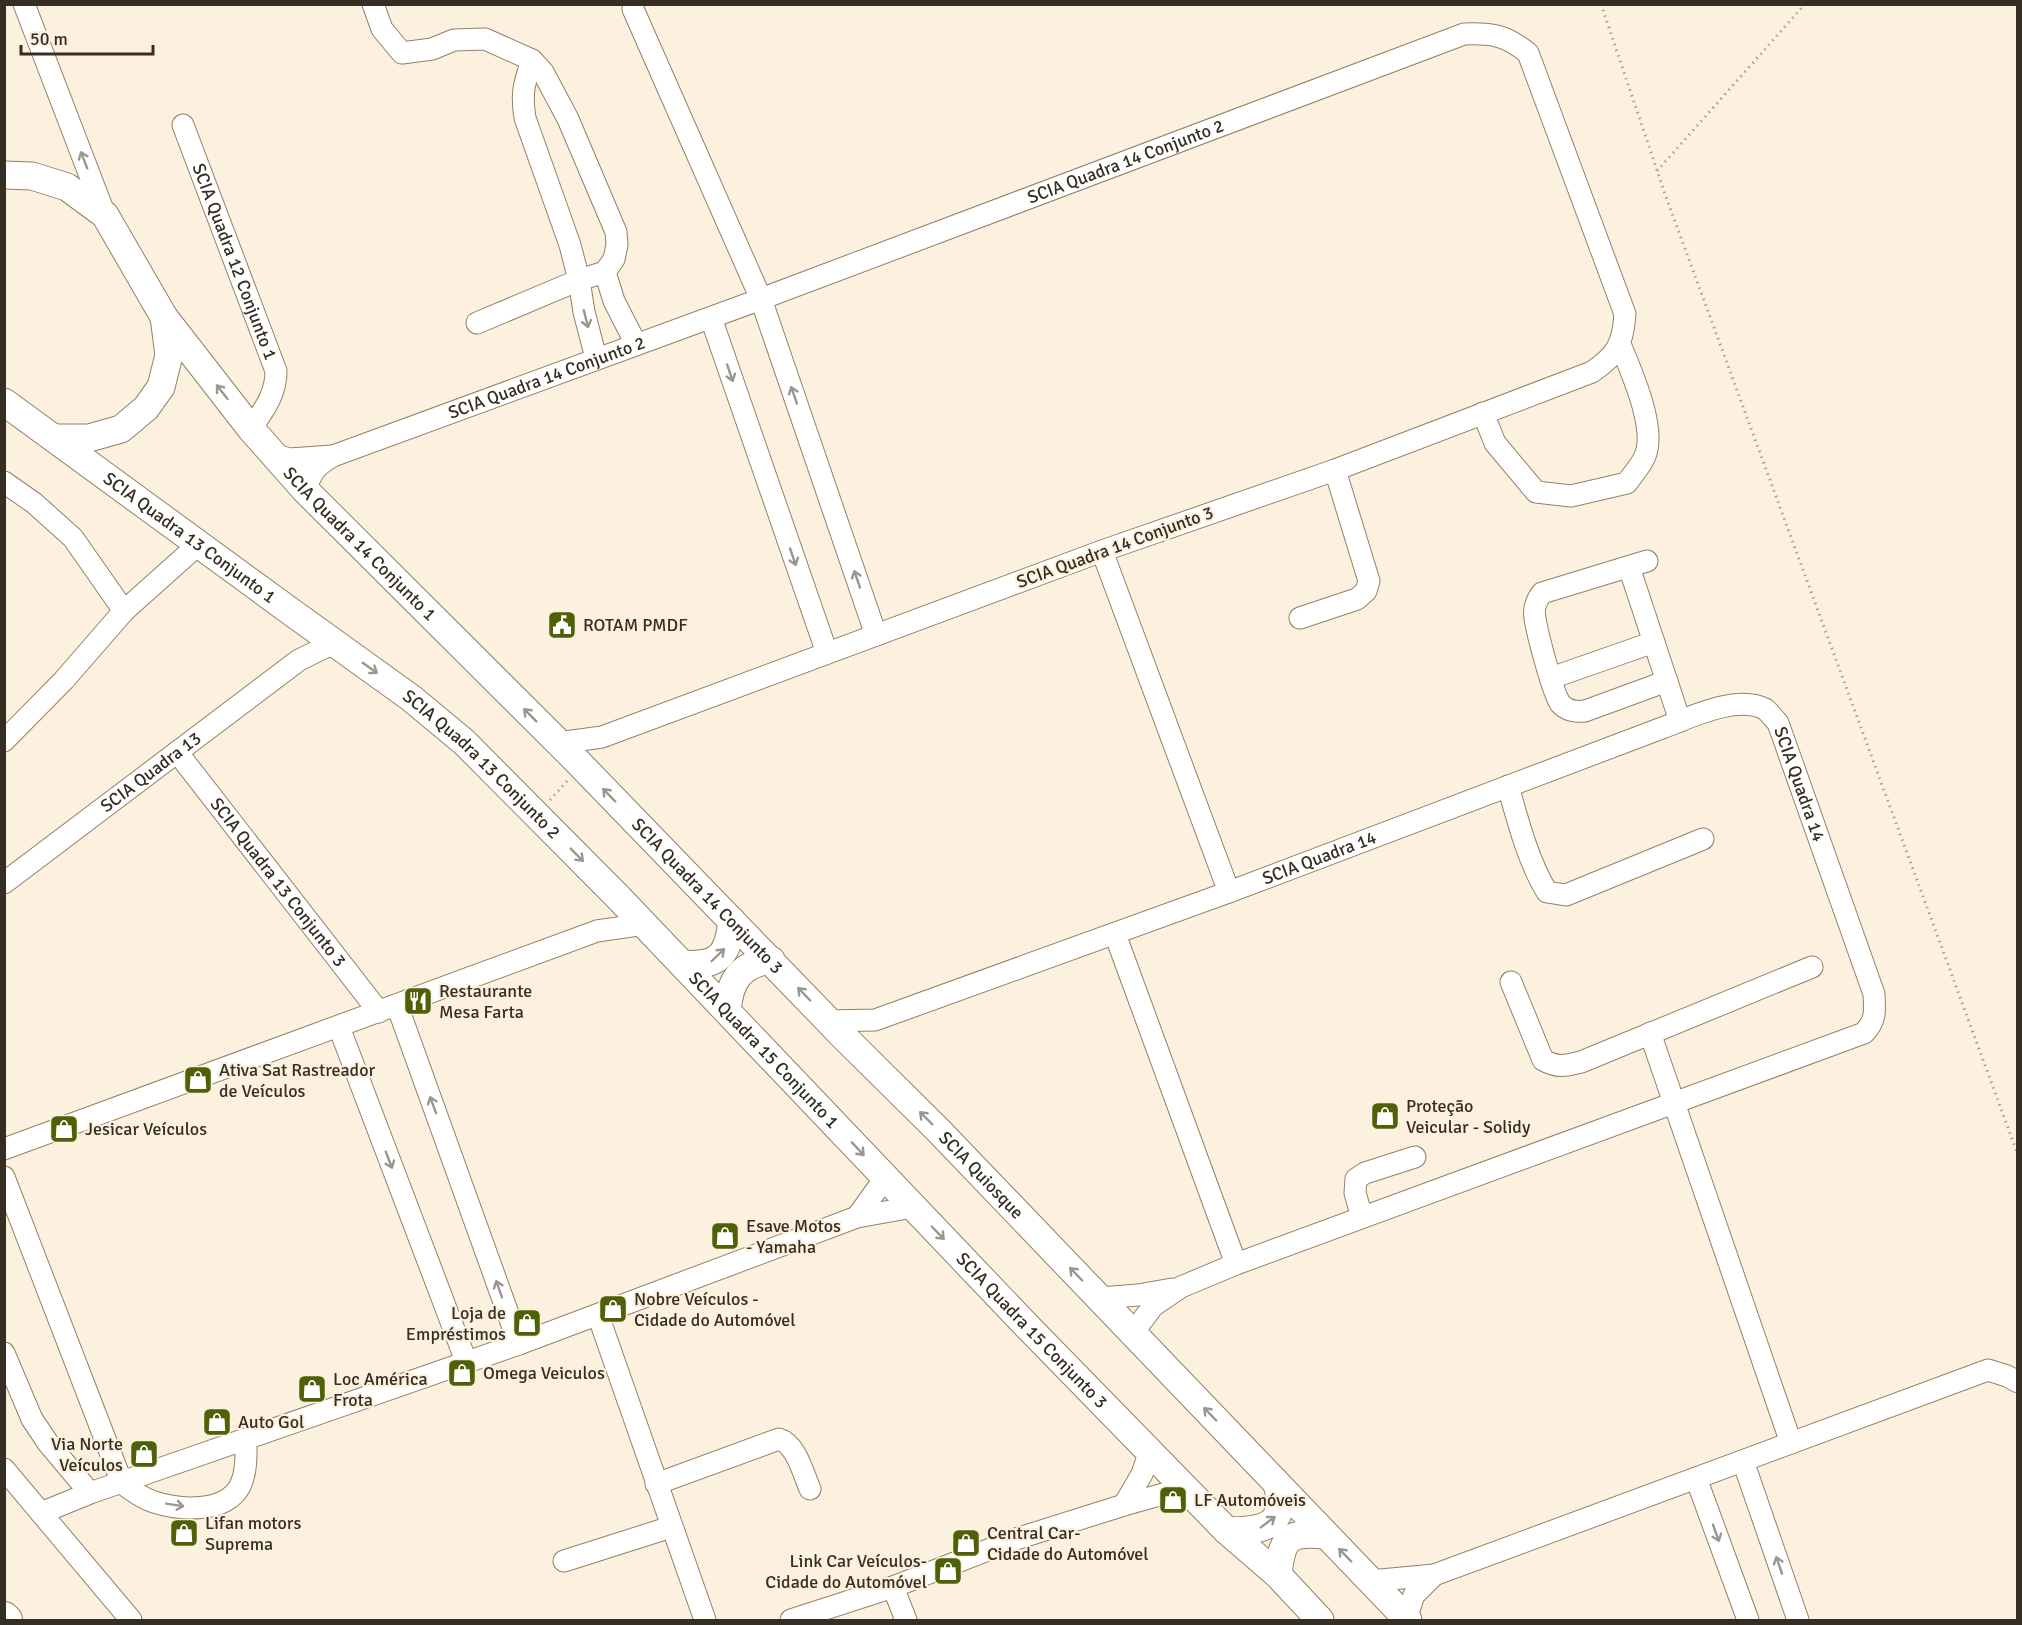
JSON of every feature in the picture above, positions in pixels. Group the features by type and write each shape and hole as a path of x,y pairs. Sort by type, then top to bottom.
{"main road":[{"path":"4,175 32,176 67,187 105,215 164,317 169,355 161,387 146,408 121,429 89,438 56,438"},
{"name":"SCIA Quadra 14 Conjunto 1","path":"164,317 251,429 305,490 574,759"},
{"name":"SCIA Quadra 13 Conjunto 1","path":"4,402 322,633"},
{"name":"SCIA Quadra 13 Conjunto 2","path":"322,633 411,698 464,741 631,910"},
{"name":"SCIA Quadra 14 Conjunto 3","path":"574,759 845,1038"},
{"name":"SCIA Quadra 15 Conjunto 1","path":"631,910 899,1192"},
{"path":"683,964 700,966 713,962 724,951 729,940 732,921"},
{"path":"727,1010 729,994 735,979 747,967 771,960"},
{"name":"SCIA Quiosque","path":"845,1038 1116,1316 1407,1620"},
{"name":"SCIA Quadra 15 Conjunto 3","path":"899,1192 1227,1531 1278,1575 1320,1620"},
{"path":"1227,1531 1251,1531 1265,1527 1274,1520 1280,1510 1281,1501 1277,1484"},
{"path":"1278,1575 1280,1557 1290,1538 1301,1533 1325,1535"}],"street":[{"path":"24,4 105,215"},
{"path":"373,4 382,29 402,53 432,49 454,40 485,39 532,60 543,72 568,119 616,232 617,245 614,259 605,272 579,280 477,323"},
{"path":"633,9 761,299 876,635"},
{"name":"SCIA Quadra 14 Conjunto 2","path":"333,456 596,358 711,318 1464,34 1492,33 1511,40 1528,53 1625,314 1624,333 1620,345"},
{"path":"532,60 522,99 525,118 570,245 596,358"},
{"name":"SCIA Quadra 12 Conjunto 1","path":"183,125 276,371 276,384 271,400 251,429"},
{"path":"605,272 614,302 636,344"},
{"path":"711,318 827,653"},
{"path":"1483,413 1495,442 1536,492 1571,496 1627,483 1646,455 1647,431 1639,390 1620,345"},
{"name":"SCIA Quadra 14 Conjunto 3","path":"574,759 602,737 1102,551 1335,470 1592,372 1609,360 1620,345"},
{"path":"275,455 290,459 333,456"},
{"path":"305,490 312,472 319,464 333,456"},
{"path":"1300,618 1357,599 1366,591 1369,581 1335,470"},
{"path":"4,482 34,503 73,538 124,611"},
{"path":"4,741 64,680 124,611 199,544"},
{"path":"1102,551 1229,892"},
{"path":"1667,681 1597,708 1575,712 1560,704 1534,617 1535,601 1542,592 1638,564 1654,642 1667,681 1680,721"},
{"path":"299,660 322,633"},
{"name":"SCIA Quadra 13","path":"4,883 299,660 322,633"},
{"path":"1551,678 1654,642"},
{"name":"SCIA Quadra 14","path":"845,1038 875,1020 1229,892 1680,721 1728,705 1748,705 1766,710 1778,723 1874,994 1873,1024 1864,1033 1236,1264 1181,1287 1153,1306 1116,1316"},
{"path":"574,759 602,737"},
{"name":"SCIA Quadra 13 Conjunto 3","path":"177,752 388,1009 519,1344"},
{"path":"1508,786 1540,881 1547,892 1557,895 1566,895 1703,839"},
{"path":"597,932 631,910"},
{"path":"4,1149 597,932 631,910"},
{"path":"1114,934 1236,1264"},
{"path":"1511,982 1543,1060 1553,1065 1565,1066 1581,1062 1812,967"},
{"path":"845,1038 875,1020"},
{"path":"339,1027 466,1361"},
{"path":"1650,1033 1791,1443"},
{"path":"1362,1217 1355,1193 1356,1179 1365,1173 1415,1157"},
{"path":"4,1177 122,1484 141,1497 187,1508 210,1506 224,1501 240,1487 244,1473 246,1439"},
{"path":"857,1217 899,1192"},
{"path":"41,1513 598,1315 857,1217 899,1192"},
{"name":"SCIA Quadra 14","path":"1116,1316 1138,1295 1181,1287"},
{"path":"598,1315 705,1620"},
{"path":"4,1353 32,1419 48,1443 90,1494"},
{"path":"1378,1589 1434,1575 1988,1370 2018,1382"},
{"path":"656,1484 779,1439 791,1446 810,1489"},
{"path":"1124,1505 1142,1474 1150,1451"},
{"path":"1743,1461 1798,1620"},
{"path":"4,1469 131,1620"},
{"path":"1696,1478 1748,1620"},
{"path":"791,1620 840,1613 893,1587 1016,1539 1163,1494 1190,1492"},
{"path":"564,1562 671,1527"},
{"path":"1407,1620 1414,1595 1434,1575"},
{"path":"893,1587 906,1620"}],"path":[{"path":"1601,4 1657,171 2018,1155"},
{"path":"1657,171 1805,4"},
{"path":"536,814 574,759"}],"place":[{"name":"ROTAM PMDF","path":"562,625"},
{"name":"Restaurante Mesa Farta","path":"418,1001"},
{"name":"Ativa Sat Rastreador de Veículos","path":"198,1080"},
{"name":"Proteção Veicular - Solidy","path":"1385,1116"},
{"name":"Jesicar Veículos","path":"64,1129"},
{"name":"Esave Motos - Yamaha","path":"725,1236"},
{"name":"Nobre Veículos - Cidade do Automóvel","path":"613,1309"},
{"name":"Loja de Empréstimos","path":"527,1323"},
{"name":"Omega Veiculos","path":"462,1373"},
{"name":"Loc América Frota","path":"312,1389"},
{"name":"Auto Gol","path":"217,1422"},
{"name":"Via Norte Veículos","path":"144,1454"},
{"name":"LF Automóveis","path":"1173,1500"},
{"name":"Lifan motors Suprema","path":"184,1533"},
{"name":"Central Car- Cidade do Automóvel","path":"966,1543"},
{"name":"Link Car Veículos- Cidade do Automóvel","path":"948,1571"}]}
